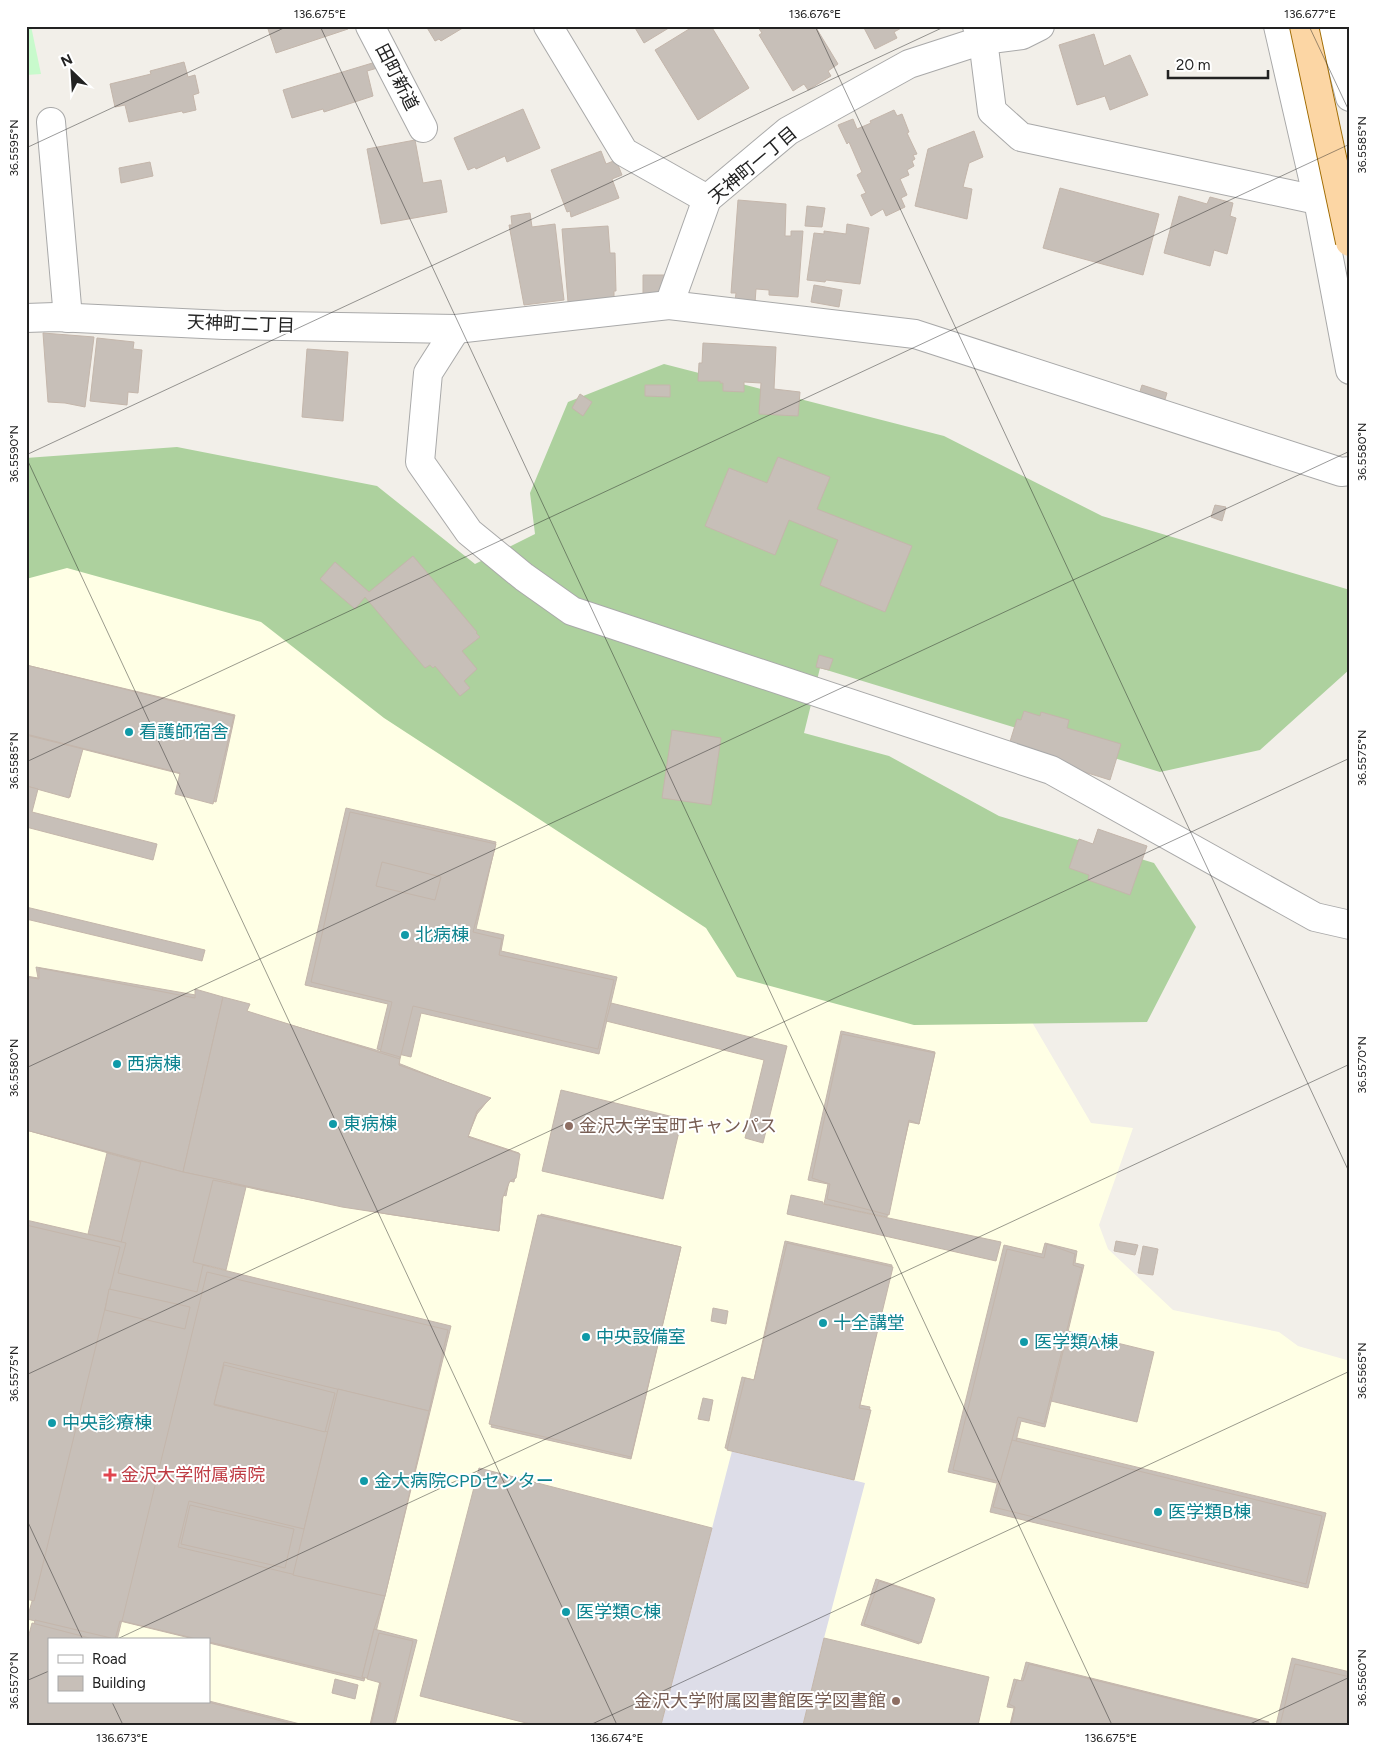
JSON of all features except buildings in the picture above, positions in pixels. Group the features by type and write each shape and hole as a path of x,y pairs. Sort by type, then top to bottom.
{"main road":[{"path":"1304,26 1350,242"}],"street":[{"name":"田町新道","path":"370,26 423,128"},
{"path":"548,26 624,152 707,199"},
{"name":"天神町一丁目","path":"669,305 707,199 788,132 909,64 980,33 1022,35 1040,26"},
{"path":"1278,26 1318,200 1350,370"},
{"path":"1332,26 1350,97"},
{"path":"980,33 992,111 1021,137 1350,207"},
{"path":"51,122 68,318"},
{"path":"1350,471 1341,472 916,334 669,305 456,330 428,373 420,462 469,532 524,577 572,611 1051,770 1316,917 1350,925"},
{"name":"天神町二丁目","path":"26,318 456,330"}],"shaded area":[{"name":"金沢大学宝町キャンパス","path":"65,528 974,923 1091,1123 1133,1128 1099,1225 1108,1249 1173,1310 1279,1332 1298,1346 1350,1361 1350,1725 26,1725 26,535"},
{"path":"732,1451 865,1483 803,1725 661,1725"}],"green space":[{"path":"26,26 31,26 41,74 26,75"},
{"path":"664,364 944,436 1102,516 1350,590 1350,669 1260,750 1160,772 820,668 804,733 889,756 999,816 1154,863 1196,927 1147,1022 914,1025 737,977 706,928 384,718 261,622 67,568 26,579 26,458 177,447 377,486 475,564 535,534 530,493 568,402"}],"place":[{"name":"看護師宿舎","path":"129,732"},
{"name":"北病棟","path":"405,935"},
{"name":"西病棟","path":"117,1064"},
{"name":"東病棟","path":"333,1124"},
{"name":"金沢大学宝町キャンパス","path":"569,1126"},
{"name":"十全講堂","path":"823,1323"},
{"name":"中央設備室","path":"586,1337"},
{"name":"医学類A棟","path":"1024,1342"},
{"name":"中央診療棟","path":"52,1423"},
{"name":"金沢大学附属病院","path":"110,1475"},
{"name":"金大病院CPDセンター","path":"364,1481"},
{"name":"医学類B棟","path":"1158,1512"},
{"name":"医学類C棟","path":"566,1612"},
{"name":"金沢大学附属図書館医学図書館","path":"896,1701"}]}
